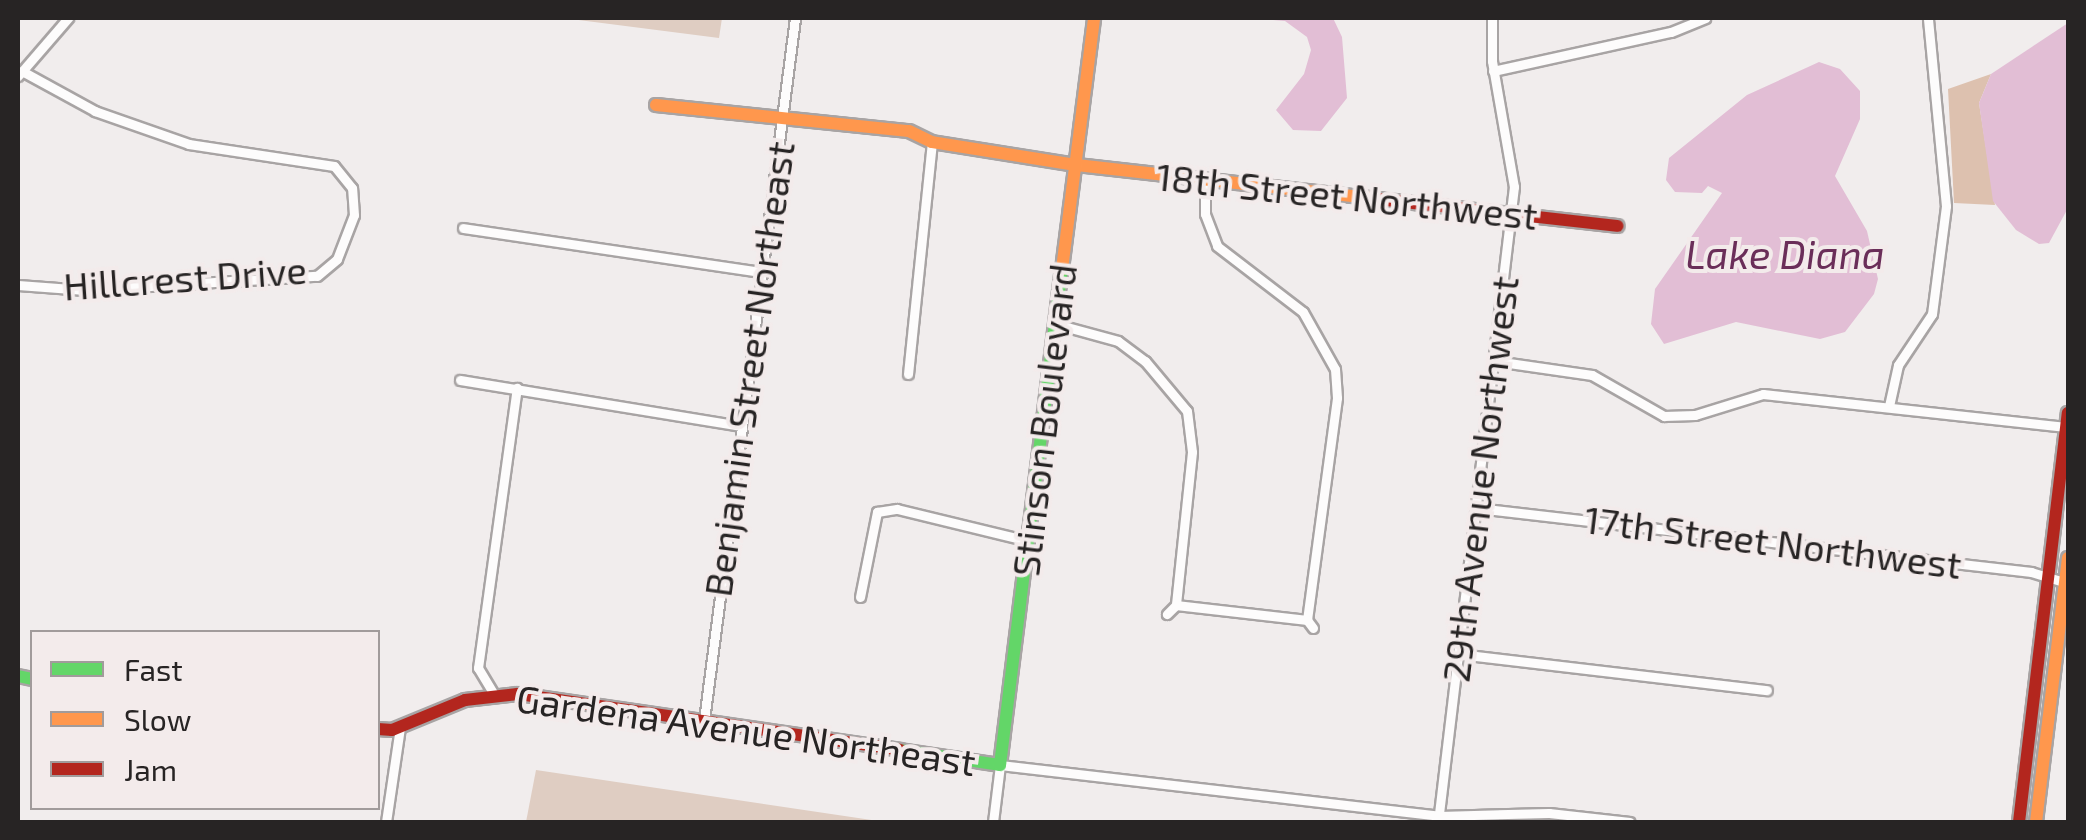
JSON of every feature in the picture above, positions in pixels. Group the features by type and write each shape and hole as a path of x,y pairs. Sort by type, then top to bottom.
{"street":[{"path":"20,74 68,18"},
{"name":"Benjamin Street Northeast","path":"704,720 795,18"},
{"name":"Stinson Boulevard","path":"993,822 1094,18"},
{"name":"29th Avenue Northwest","path":"1439,819 1512,215 1513,166 1494,72 1492,18"},
{"path":"1494,72 1671,32 1705,18"},
{"path":"1889,406 1898,364 1932,314 1945,222 1946,146 1928,18"},
{"name":"Hillcrest Drive","path":"18,285 85,290 316,276 338,259 354,215 352,188 334,166 190,144 95,111 20,74"},
{"name":"18th Street Northwest","path":"656,104 910,131 932,142 1076,165 1618,226"},
{"path":"908,374 932,142"},
{"path":"1176,605 1310,624 1337,398 1336,368 1302,312 1217,246 1205,214 1205,180"},
{"path":"463,228 760,272"},
{"path":"1056,324 1118,341 1145,361 1188,411 1193,438 1176,605 1167,614"},
{"path":"1494,361 1592,375 1664,416 1695,415 1764,394 2068,422 2018,822"},
{"path":"460,380 740,426"},
{"path":"495,696 478,668 517,388"},
{"name":"17th Street Northwest","path":"1477,508 2048,577 2067,583"},
{"path":"860,597 877,512 896,509 1028,541"},
{"path":"2036,822 2068,558"},
{"path":"1458,654 1767,690"},
{"name":"Gardena Avenue Northeast","path":"380,729 400,727 464,700 518,694 1000,765"},
{"path":"386,822 400,727"},
{"path":"1000,765 1439,819 1630,822"}],"shaded area":[{"path":"563,18 722,18 719,38"},
{"path":"1991,74 1979,103 1995,205 1954,203 1948,89"},
{"path":"536,770 885,822 526,822"}],"water":[{"path":"1249,18 1333,18 1342,37 1347,98 1321,131 1293,130 1276,110 1304,74 1311,50 1307,37 1285,21"},
{"path":"2068,23 2068,208 2049,243 2039,244 2016,230 1993,201 1979,103 1991,74"},
{"name":"Lake Diana","path":"1819,62 1840,69 1860,91 1860,119 1835,176 1867,231 1878,279 1874,294 1845,332 1820,339 1736,322 1664,344 1651,324 1655,289 1722,193 1708,186 1702,193 1675,192 1666,180 1669,158 1747,95"}],"traffic: fast":[{"path":"900,750 1000,765 1062,269"},
{"path":"18,676 30,679"}],"traffic: slow":[{"path":"1062,269 1094,18"},
{"path":"656,105 909,131 932,142 1076,165 1377,199"},
{"path":"2036,822 2068,558"}],"traffic: jam":[{"path":"1377,199 1617,226"},
{"path":"2019,822 2068,413"},
{"path":"380,729 392,730 465,700 518,694 900,750"}]}
